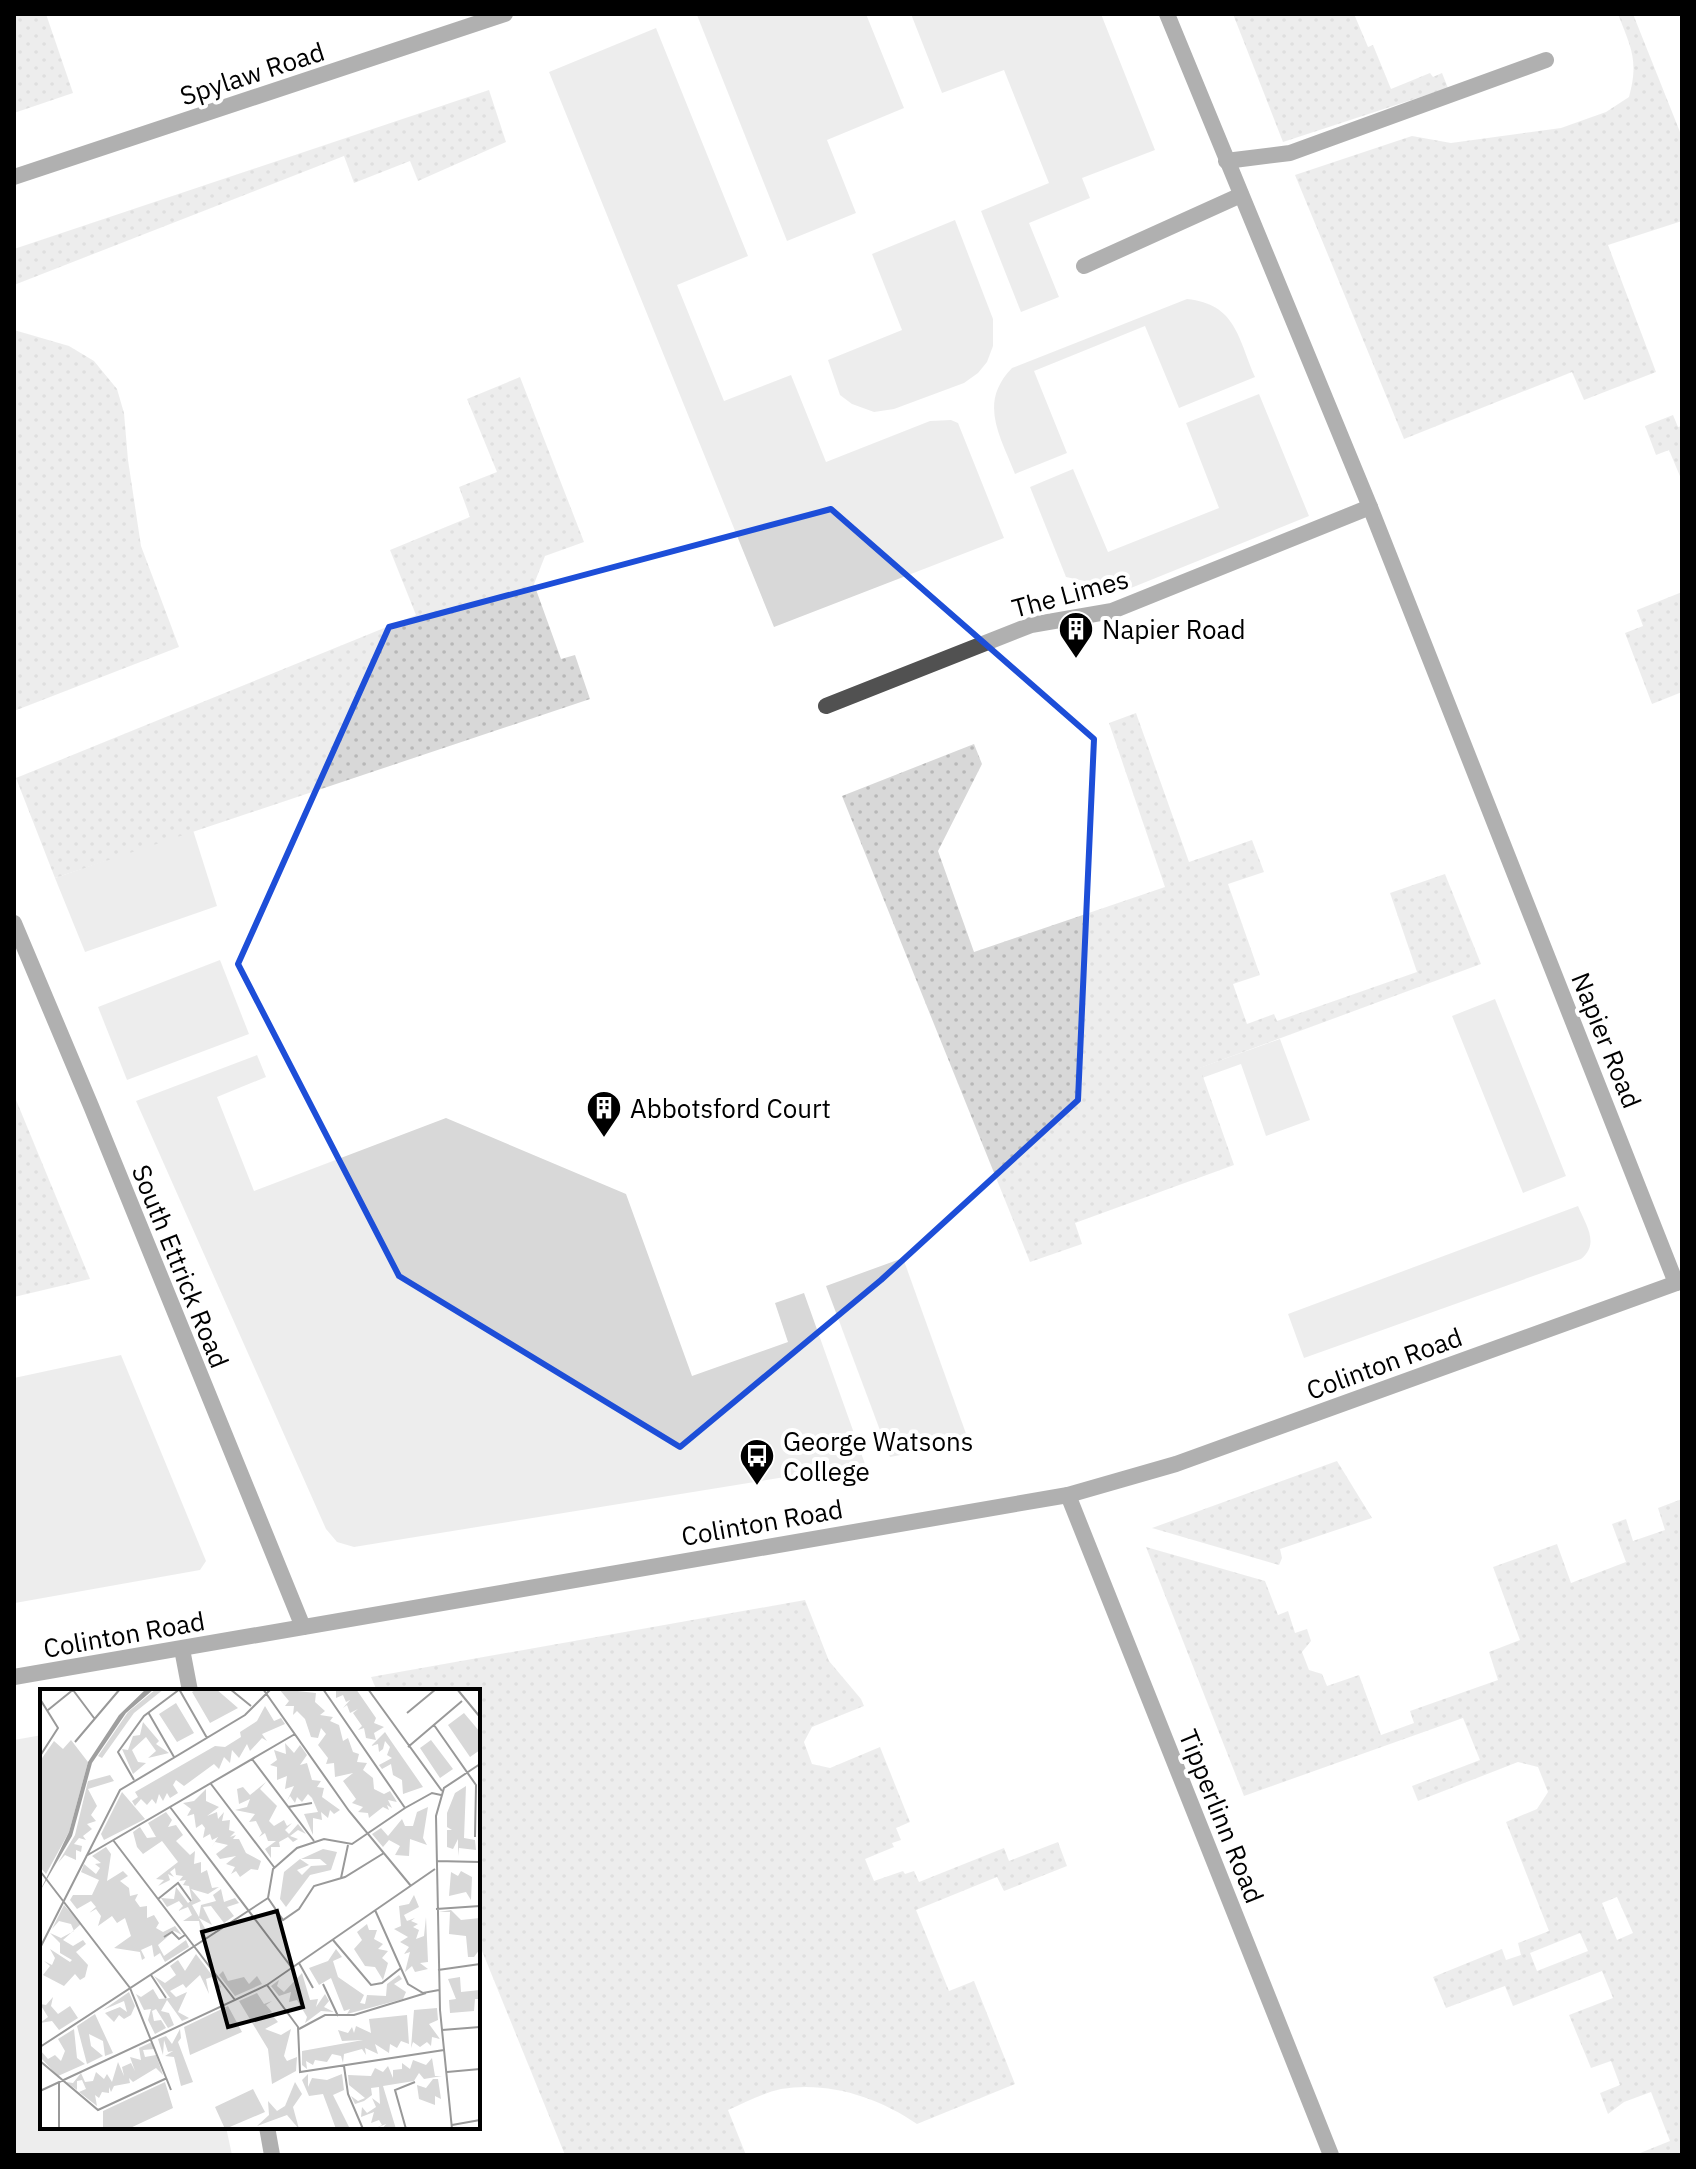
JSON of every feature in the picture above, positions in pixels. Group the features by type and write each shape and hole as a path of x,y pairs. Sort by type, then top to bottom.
{"street":[{"name":"Spylaw Road","path":"14,177 505,14"},
{"name":"Napier Road","path":"1167,14 1370,507 1679,1282"},
{"path":"1226,161 1290,153 1546,60"},
{"path":"1084,266 1241,195"},
{"name":"The Limes","path":"826,706 1031,625 1112,611 1370,507"},
{"name":"South Ettrick Road","path":"14,923 303,1627"},
{"name":"Colinton Road","path":"14,1677 1068,1495 1176,1464 1679,1282"},
{"name":"Tipperlinn Road","path":"1068,1495 1331,2155"},
{"path":"182,1649 190,1689"},
{"path":"267,2129 272,2155"}],"highlighted area":[{"path":"831,509 1094,739 1078,1100 881,1280 680,1447 399,1276 238,964 389,627"}],"shaded area":[{"path":"14,14 46,14 73,93 14,113"},
{"path":"866,14 904,108 827,140 856,213 787,241 697,15"},
{"path":"911,14 1101,14 1155,150 1082,178 1090,198 1029,223 1059,297 1021,312 981,211 1049,183 1004,70 942,93"},
{"path":"1233,14 1354,14 1368,47 1373,45 1391,89 1430,73 1433,77 1442,73 1448,88 1283,142"},
{"path":"1618,14 1633,14 1682,137 1682,221 1608,245 1656,372 1584,400 1572,372 1404,439 1295,175 1412,136 1451,143 1561,128 1606,112 1629,97 1633,73 1630,45"},
{"path":"656,28 748,256 677,285 724,401 791,375 826,462 930,421 951,420 958,423 1004,538 774,627 549,72"},
{"path":"489,90 506,142 418,181 410,161 354,183 344,156 14,285 14,249"},
{"path":"955,220 993,319 993,346 987,362 964,383 894,409 874,412 852,404 840,395 828,360 902,330 872,254"},
{"path":"1187,299 1203,302 1226,316 1239,336 1255,377 1179,408 1145,326 1034,371 1067,453 1015,474 998,433 994,407 1002,381 1012,368"},
{"path":"14,330 69,346 94,361 117,389 124,413 141,546 179,647 14,711"},
{"path":"520,377 584,542 545,556 534,584 561,659 575,655 590,699 55,878 16,778 416,615 390,550 470,517 459,487 497,472 467,399"},
{"path":"1259,394 1309,516 1126,590 1066,577 1030,487 1073,469 1108,552 1219,508 1186,423"},
{"path":"1673,415 1678,427 1682,426 1682,481 1669,450 1656,455 1645,426"},
{"path":"1682,592 1682,692 1652,704 1625,633 1643,626 1637,610"},
{"path":"1136,713 1189,862 1252,840 1264,872 1228,884 1260,975 1233,984 1247,1024 1274,1014 1277,1021 1417,972 1390,893 1445,874 1481,964 1200,1068 1234,1165 1075,1223 1082,1244 1030,1262 842,796 974,744 982,764 938,851 974,952 1165,887 1109,723"},
{"path":"193,830 217,906 85,952 55,878"},
{"path":"220,960 249,1034 127,1080 98,1007"},
{"path":"1495,999 1566,1176 1523,1193 1452,1016"},
{"path":"1280,1039 1310,1120 1266,1136 1241,1064 1202,1078 1199,1068"},
{"path":"257,1055 266,1077 217,1097 254,1191 446,1118 626,1194 692,1376 788,1342 775,1303 804,1293 865,1464 354,1547 337,1542 326,1529 136,1101"},
{"path":"14,1095 90,1279 14,1297"},
{"path":"1578,1206 1591,1241 1581,1259 1304,1358 1288,1314"},
{"path":"903,1258 969,1442 890,1457 826,1286"},
{"path":"121,1355 206,1561 200,1570 15,1603 14,1378"},
{"path":"1337,1461 1372,1518 1280,1549 1282,1558 1279,1565 1152,1528"},
{"path":"1682,1499 1682,2155 1635,2155 1670,2141 1651,2092 1624,2102 1608,2114 1600,2093 1620,2085 1611,2061 1591,2068 1569,2015 1613,1998 1602,1971 1513,2006 1505,1986 1446,2008 1433,1977 1502,1949 1506,1960 1521,1955 1518,1943 1549,1931 1506,1822 1537,1809 1548,1792 1538,1767 1518,1762 1418,1801 1412,1786 1480,1760 1463,1718 1244,1796 1146,1547 1265,1581 1278,1615 1288,1611 1295,1633 1307,1629 1311,1641 1302,1652 1309,1670 1322,1674 1327,1686 1359,1675 1381,1735 1414,1723 1410,1711 1498,1680 1489,1652 1520,1640 1493,1567 1557,1544 1571,1583 1626,1562 1612,1524 1626,1519 1633,1541 1665,1530 1658,1508","holes":["1617,1897 1633,1933 1617,1940 1602,1903","1580,1933 1588,1951 1537,1971 1530,1953"]},
{"path":"805,1600 829,1661 864,1706 812,1727 804,1742 812,1764 830,1768 880,1747 910,1822 896,1828 901,1840 892,1843 894,1847 865,1859 874,1881 903,1871 905,1874 914,1871 919,1882 1004,1848 1009,1861 1058,1842 1067,1866 1004,1891 997,1877 916,1910 949,1991 974,1981 1015,2084 917,2124 886,2106 852,2093 817,2087 781,2089 728,2110 746,2155 565,2155 480,1946 480,1689 376,1689 371,1677"},
{"path":"40,1735 40,2129 226,2129 232,2155 14,2155 14,1740"}],"place":[{"name":"Napier Road","path":"1076,660"},
{"name":"Abbotsford Court","path":"604,1139"},
{"name":"George Watsons College","path":"757,1487"}]}
